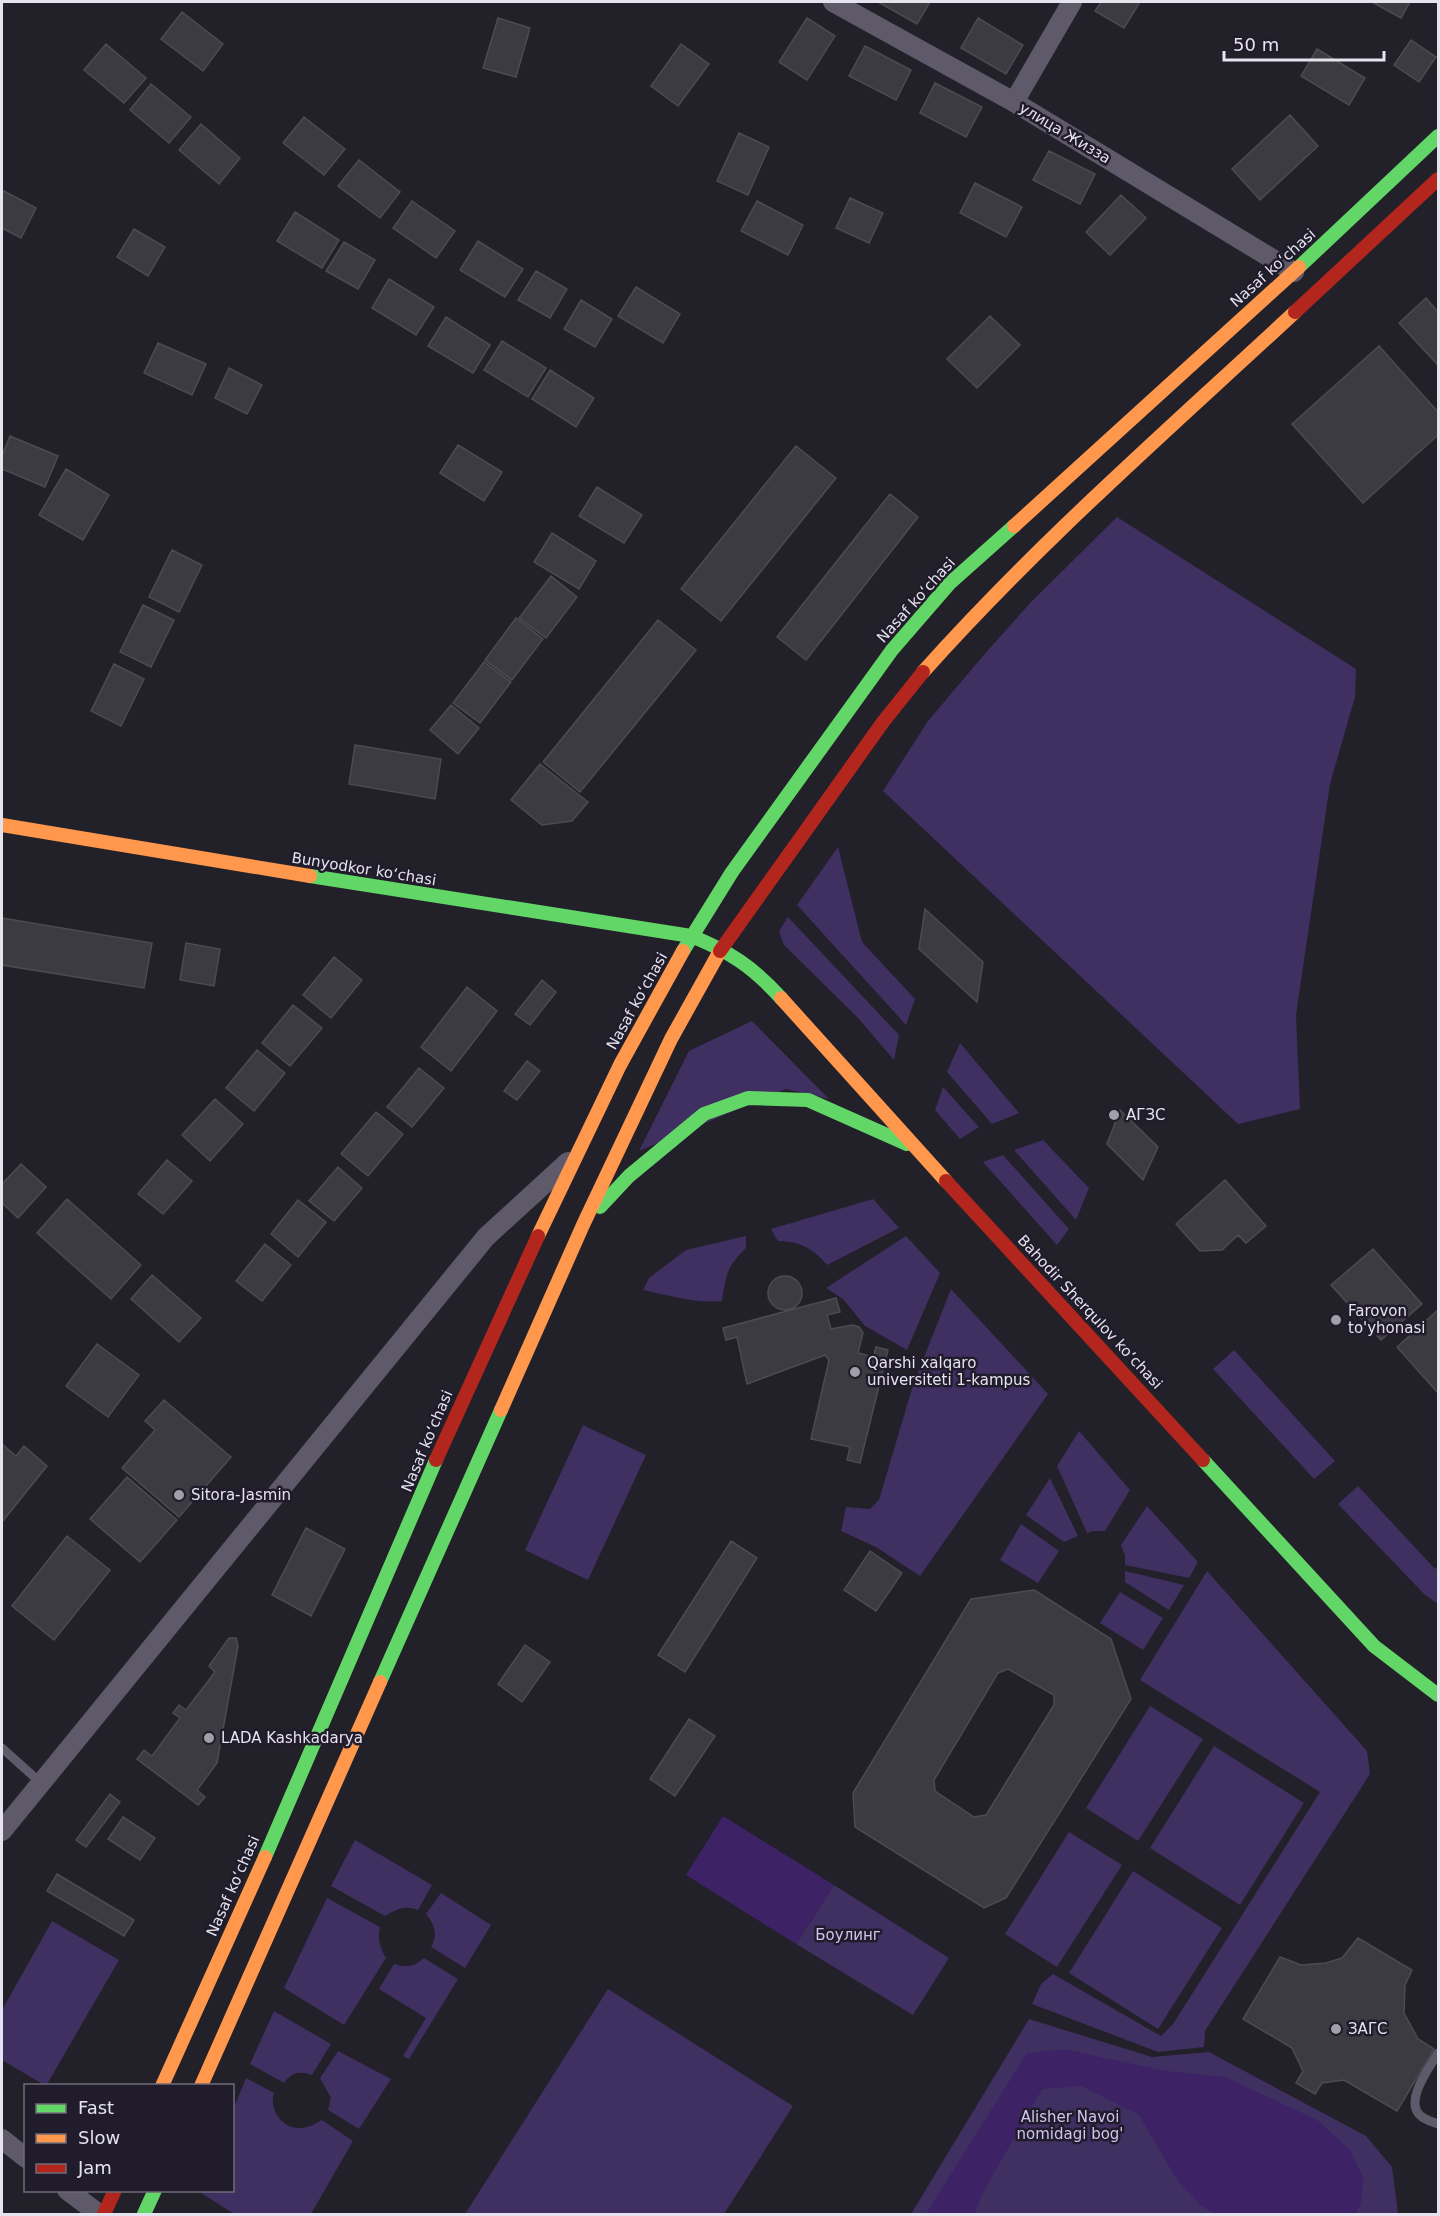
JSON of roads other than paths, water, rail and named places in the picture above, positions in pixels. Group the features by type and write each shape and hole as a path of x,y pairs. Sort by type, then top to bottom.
{"main road":[{"name":"Nasaf ko‘chasi","path":"162,2084 310,1755 466,1391 574,1156 620,1065 691,936 732,872 892,650 950,584 1097,453 1438,136"},
{"path":"201,2084 583,1225 671,1039 721,948 883,722 918,678 975,614 1108,486 1438,179"},
{"name":"Bunyodkor koʻchasi","path":"2,825 425,896 691,936 721,948"},
{"name":"Bahodir Sherqulov ko‘chasi","path":"721,948 761,976 1374,1646 1438,1695"},
{"path":"583,1225 629,1176 704,1114 748,1098 808,1100 917,1148"},
{"path":"104,2214 114,2192"},
{"path":"144,2214 154,2192"}],"street":[{"name":"улица Жизза","path":"833,2 1014,102 1294,272"},
{"path":"1014,102 1072,2"},
{"path":"2,1831 486,1237 574,1156"},
{"path":"2,2139 24,2156"},
{"path":"70,2192 99,2214"}],"lane":[{"path":"2,1764 5,1751 41,1783"},
{"path":"1438,2053 1415,2094 1415,2106 1420,2116 1438,2124"}],"place":[{"name":"АГЗС","path":"1114,1115"},
{"name":"Farovon to'yhonasi","path":"1336,1320"},
{"name":"Qarshi xalqaro universiteti 1-kampus","path":"855,1372"},
{"name":"Sitora-Jasmin","path":"179,1495"},
{"name":"LADA Kashkadarya","path":"209,1738"},
{"name":"ЗАГС","path":"1336,2029"}],"park label":[{"name":"Боулинг","path":"848,1935"},
{"name":"Alisher Navoi nomidagi bog'","path":"1070,2126"}]}
